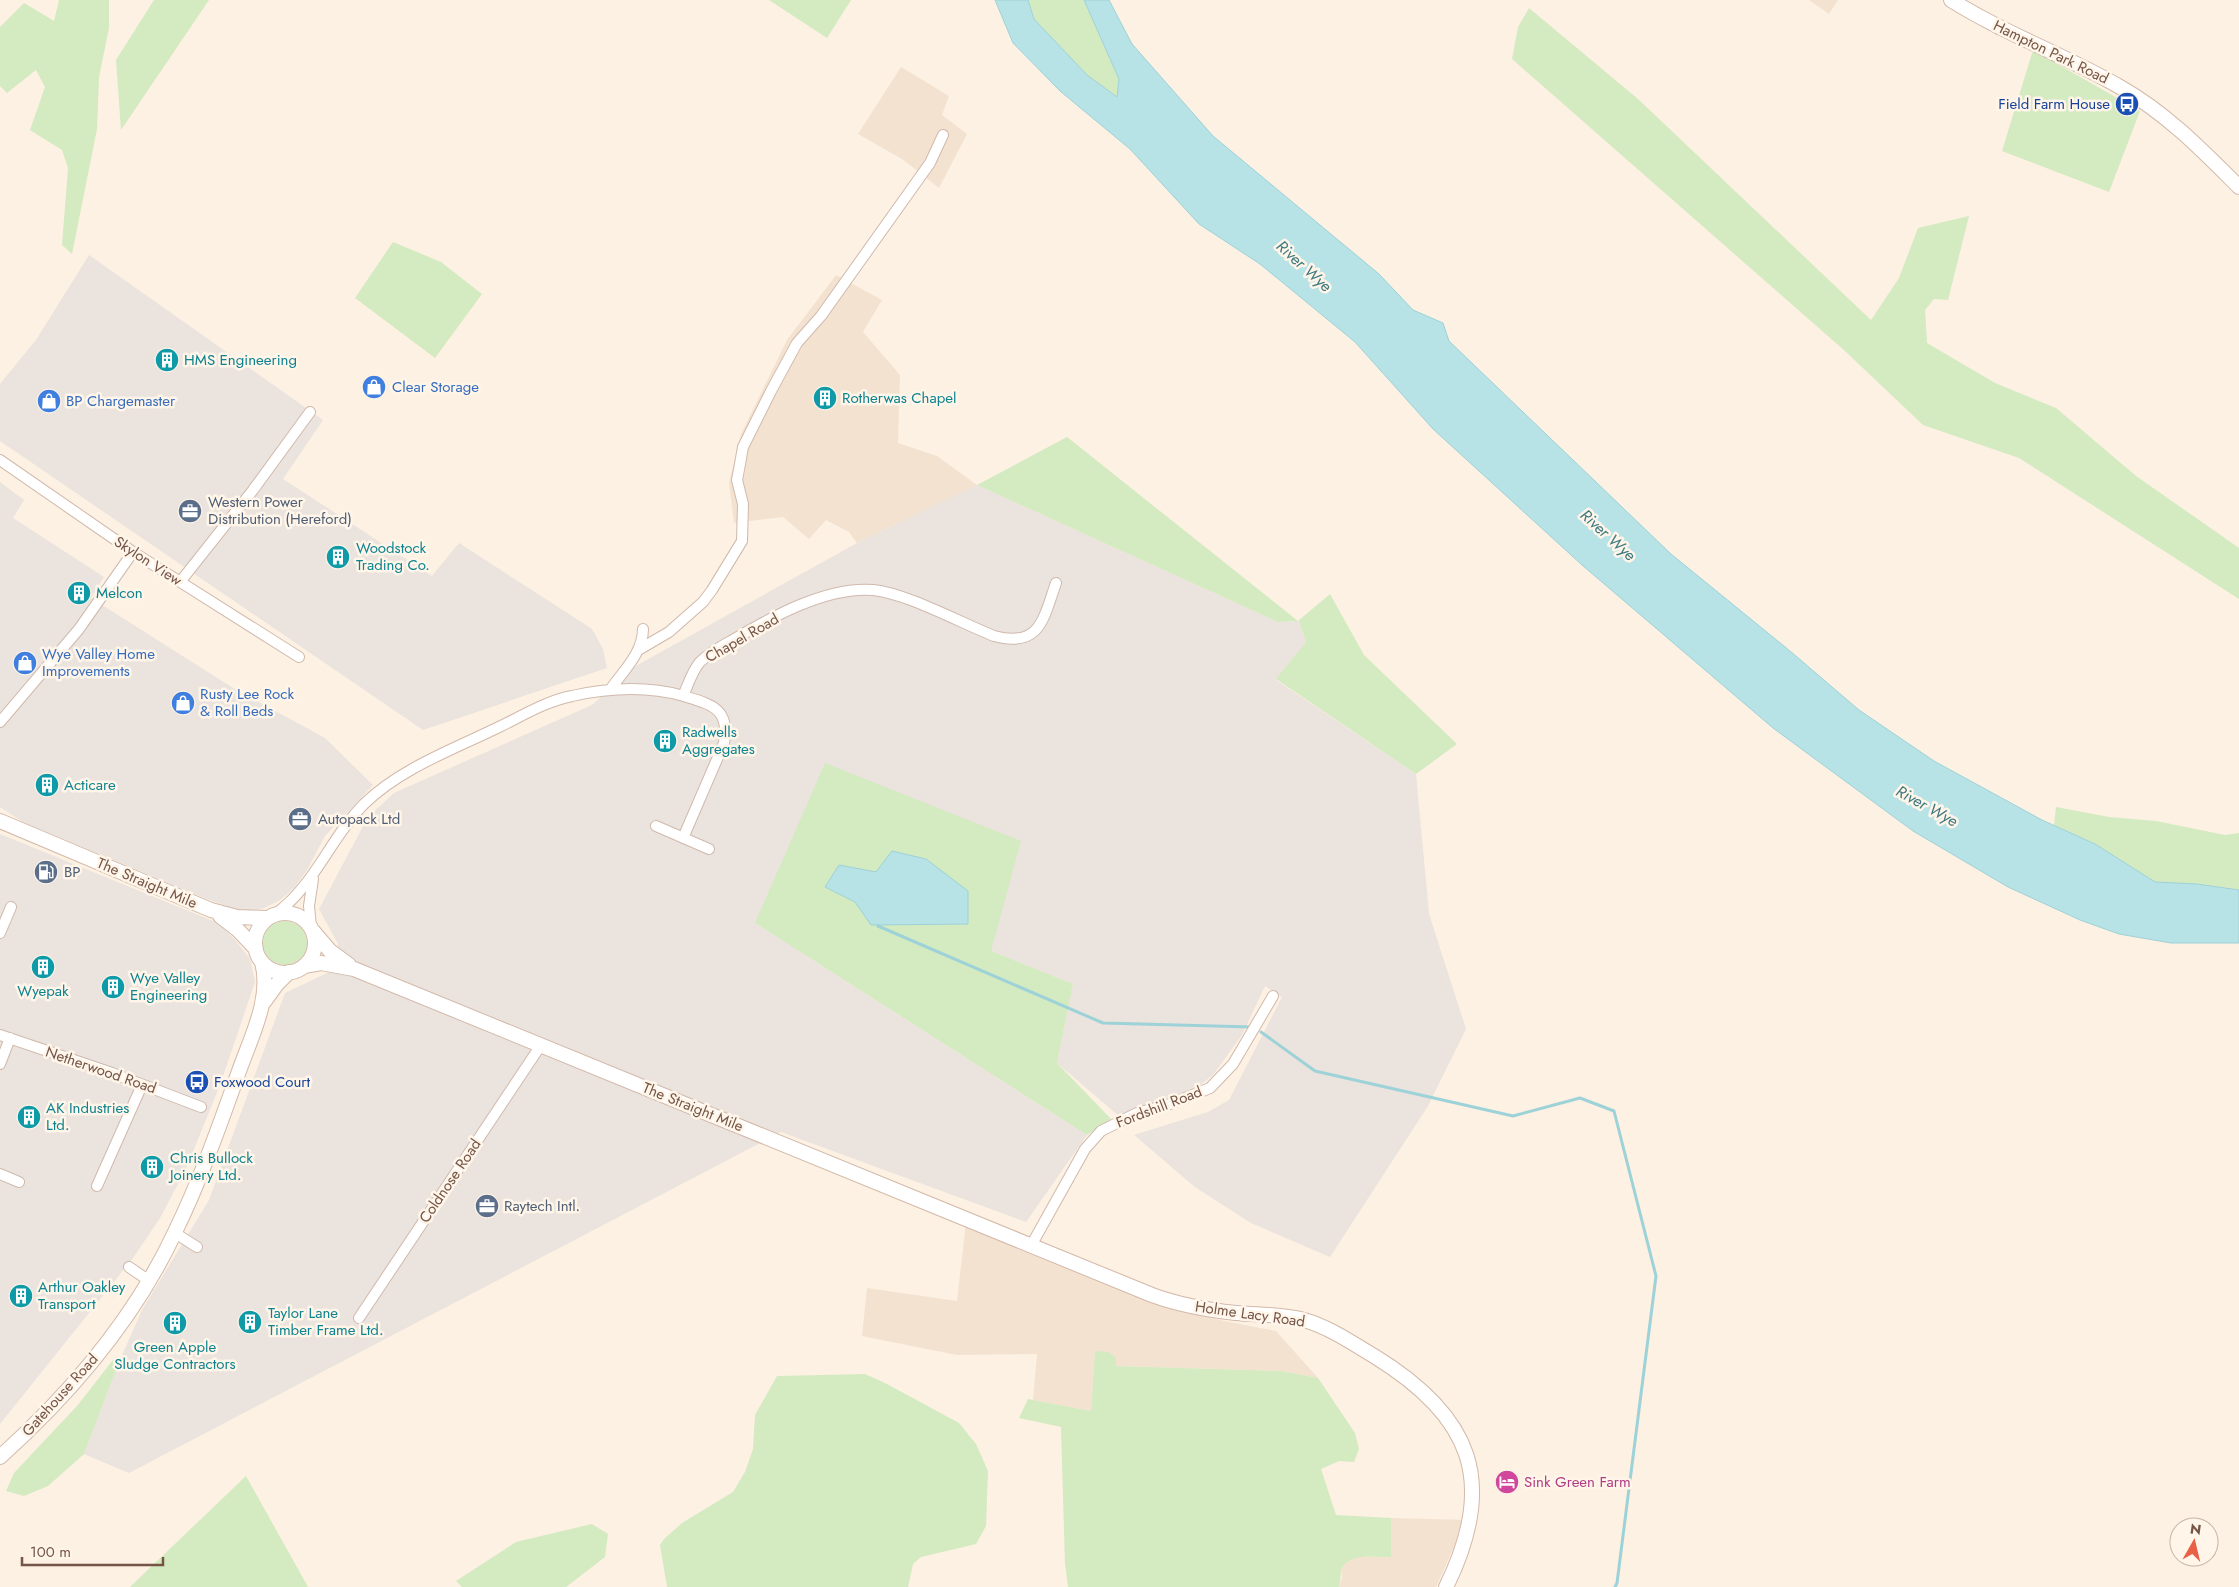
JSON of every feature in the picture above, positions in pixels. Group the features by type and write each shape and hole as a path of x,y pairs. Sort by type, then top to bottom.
{"main road":[{"name":"Hampton Park Road","path":"1951,0 1998,27 2093,72 2149,105 2192,141 2239,187"},
{"name":"The Straight Mile","path":"0,821 211,910 237,917 271,916"},
{"name":"The Straight Mile","path":"211,910 238,930 256,949"},
{"path":"289,913 297,915 312,929 315,938 313,954 304,966 289,972 273,970 262,962 256,949 256,934 260,926 271,916 289,913"},
{"name":"The Straight Mile","path":"312,929 330,951 354,968 1032,1244"},
{"name":"Gatehouse Road","path":"262,962 265,981 262,1007"},
{"name":"The Straight Mile","path":"304,966 321,963 354,968"},
{"name":"Gatehouse Road","path":"0,1457 30,1430 92,1361 126,1316 148,1280 175,1233 224,1115 262,1007 269,994 289,972"},
{"name":"Holme Lacy Road","path":"1032,1244 1167,1300 1237,1313 1292,1317 1321,1326 1381,1360 1416,1386 1444,1412 1466,1450 1472,1473 1474,1496 1471,1521 1464,1547 1446,1587"}],"street":[{"path":"640,649 669,632 703,602 742,541 743,504 737,480 743,447 796,343 826,309 930,163 942,134"},
{"path":"180,582 253,490 310,412"},
{"name":"Skylon View","path":"0,460 133,552 298,657"},
{"path":"0,722 79,629 133,552"},
{"name":"Chapel Road","path":"683,696 698,664 707,655 778,616 832,595 853,590 874,590 917,604 994,636 1010,640 1022,640 1029,637 1036,629 1056,583"},
{"path":"610,690 640,649 643,640 643,629"},
{"path":"271,916 295,897 315,873 346,824 381,789 421,765 542,706 570,696 610,690 661,691 702,702 717,710 724,718 727,727 724,743 683,838"},
{"path":"656,826 709,849"},
{"path":"312,929 309,896 315,873"},
{"path":"0,933 11,907"},
{"name":"Fordshill Road","path":"1032,1244 1084,1149 1101,1131 1137,1113 1170,1104 1210,1088 1233,1064 1273,996"},
{"path":"0,1064 5,1037"},
{"name":"Netherwood Road","path":"5,1037 201,1107"},
{"name":"Coldnose Road","path":"359,1318 541,1045"},
{"path":"97,1186 142,1085"},
{"path":"0,1174 19,1182"},
{"path":"175,1233 197,1247"},
{"path":"129,1267 148,1280"}],"shaded area":[{"path":"1809,0 1838,0 1829,14"},
{"path":"901,67 949,96 942,115 967,134 939,188 902,159 858,134"},
{"path":"89,255 323,420 283,479 432,576 459,543 592,629 603,649 607,668 423,730 0,441 0,384 36,340"},
{"path":"836,275 882,300 863,332 900,375 898,443 937,456 977,485 857,543 849,532 826,520 809,539 783,517 734,523 729,483 741,434 787,340"},
{"path":"0,482 24,500 13,518 104,577 91,598 233,688 325,738 373,785 325,836 307,870 294,888 280,900 264,908 249,911 235,909 204,898 23,822 0,807"},
{"path":"977,485 1278,622 1299,621 1306,642 1276,680 1416,774 1429,914 1466,1029 1428,1106 1330,1257 1251,1223 1195,1187 1134,1135 1208,1112 1229,1100 1282,997 1265,986 1242,1035 1213,1075 1195,1089 1119,1116 1057,1063 1073,984 991,951 755,923 1087,1135 1026,1222 781,1132 129,1473 84,1454 119,1362 142,1310 209,1200 285,993 327,973 338,944 319,909 368,817 394,793 592,705 634,667 857,543"},
{"path":"0,834 218,923 250,959 255,982 220,1085 186,1169 160,1218 133,1258 0,1424"},
{"path":"966,1222 1168,1306 1224,1321 1276,1331 1318,1378 1281,1371 1116,1366 1095,1351 1091,1411 1033,1400 1037,1354 957,1355 862,1336 867,1288 957,1301"},
{"path":"1391,1518 1466,1520 1436,1587 1339,1587 1342,1578 1341,1570 1346,1562 1356,1557 1391,1557"}],"green space":[{"path":"59,0 109,0 109,28 99,77 97,129 72,254 62,245 68,168 62,150 30,130 45,87 36,70 7,93 0,86 0,27 24,3 54,21"},
{"path":"154,0 209,0 121,130 116,60"},
{"path":"769,0 851,0 827,38"},
{"path":"1028,0 1084,0 1119,79 1117,97 1087,75 1034,19"},
{"path":"1529,8 1638,99 1871,320 1899,278 1918,228 1969,216 1948,300 1934,299 1925,310 1927,343 1995,383 2056,408 2136,476 2239,548 2239,599 2019,458 1923,425 1845,351 1512,59 1518,27"},
{"path":"2033,50 2140,111 2109,192 2002,151"},
{"path":"393,242 441,262 482,294 435,358 355,298"},
{"path":"1067,437 1298,621 1330,594 1364,655 1457,744 1416,774 1276,679 1306,642 1299,621 1278,622 977,485"},
{"path":"825,763 1021,841 991,951 1073,984 1057,1063 1111,1119 1087,1135 755,923"},
{"path":"2056,807 2109,817 2156,821 2225,835 2239,833 2239,890 2155,882 2095,844 2054,825"},
{"path":"281,921 289,921 301,927 307,943 301,959 289,965 281,965 269,959 263,947 263,939 269,927"},
{"path":"1095,1351 1108,1352 1116,1357 1116,1366 1281,1371 1318,1378 1355,1433 1359,1449 1354,1462 1339,1461 1321,1469 1336,1515 1391,1518 1391,1557 1364,1557 1351,1560 1342,1568 1339,1587 1068,1587 1065,1564 1061,1427 1019,1418 1028,1399 1091,1411"},
{"path":"116,1356 119,1362 84,1454 48,1486 24,1496 6,1491 14,1473 77,1406"},
{"path":"865,1374 959,1423 976,1444 988,1471 986,1526 976,1544 921,1557 913,1564 908,1587 667,1587 660,1545 682,1523 733,1492 745,1472 753,1449 755,1415 777,1376"},
{"path":"246,1476 308,1587 130,1587 132,1585"},
{"path":"592,1524 608,1534 605,1557 566,1587 462,1587 456,1581 516,1542"}],"water":[{"name":"River Wye","path":"995,0 1028,0 1034,19 1087,75 1117,97 1119,79 1084,0 1109,0 1132,44 1213,136 1379,274 1413,310 1443,323 1449,341 1671,554 1859,710 1934,761 2042,820 2095,844 2155,882 2197,884 2239,890 2239,943 2171,943 2119,934 2080,920 2008,887 1913,831 1773,728 1582,565 1433,429 1355,342 1260,264 1199,224 1130,149 1060,91 1013,43"},
{"path":"892,851 926,859 968,891 968,924 871,925 855,902 825,887 839,865 876,872"}],"waterway":[{"path":"878,926 1103,1023 1252,1027"},
{"path":"1261,1032 1315,1071 1513,1116 1580,1098 1614,1111 1656,1276 1615,1587"}],"place":[{"name":"Field Farm House","path":"2127,104"},
{"name":"HMS Engineering","path":"167,360"},
{"name":"Clear Storage","path":"374,387"},
{"name":"Rotherwas Chapel","path":"825,398"},
{"name":"BP Chargemaster","path":"49,401"},
{"name":"Western Power Distribution (Hereford)","path":"190,511"},
{"name":"Woodstock Trading Co.","path":"338,557"},
{"name":"Melcon","path":"79,593"},
{"name":"Wye Valley Home Improvements","path":"25,663"},
{"name":"Rusty Lee Rock & Roll Beds","path":"183,703"},
{"name":"Radwells Aggregates","path":"665,741"},
{"name":"Acticare","path":"47,785"},
{"name":"Autopack Ltd","path":"300,819"},
{"name":"BP","path":"46,872"},
{"name":"Wyepak","path":"43,967"},
{"name":"Wye Valley Engineering","path":"113,987"},
{"name":"Foxwood Court","path":"197,1082"},
{"name":"AK Industries Ltd.","path":"29,1117"},
{"name":"Chris Bullock Joinery Ltd.","path":"152,1167"},
{"name":"Raytech Intl.","path":"487,1206"},
{"name":"Arthur Oakley Transport","path":"21,1296"},
{"name":"Taylor Lane Timber Frame Ltd.","path":"250,1322"},
{"name":"Green Apple Sludge Contractors","path":"175,1323"},
{"name":"Sink Green Farm","path":"1507,1482"}]}
